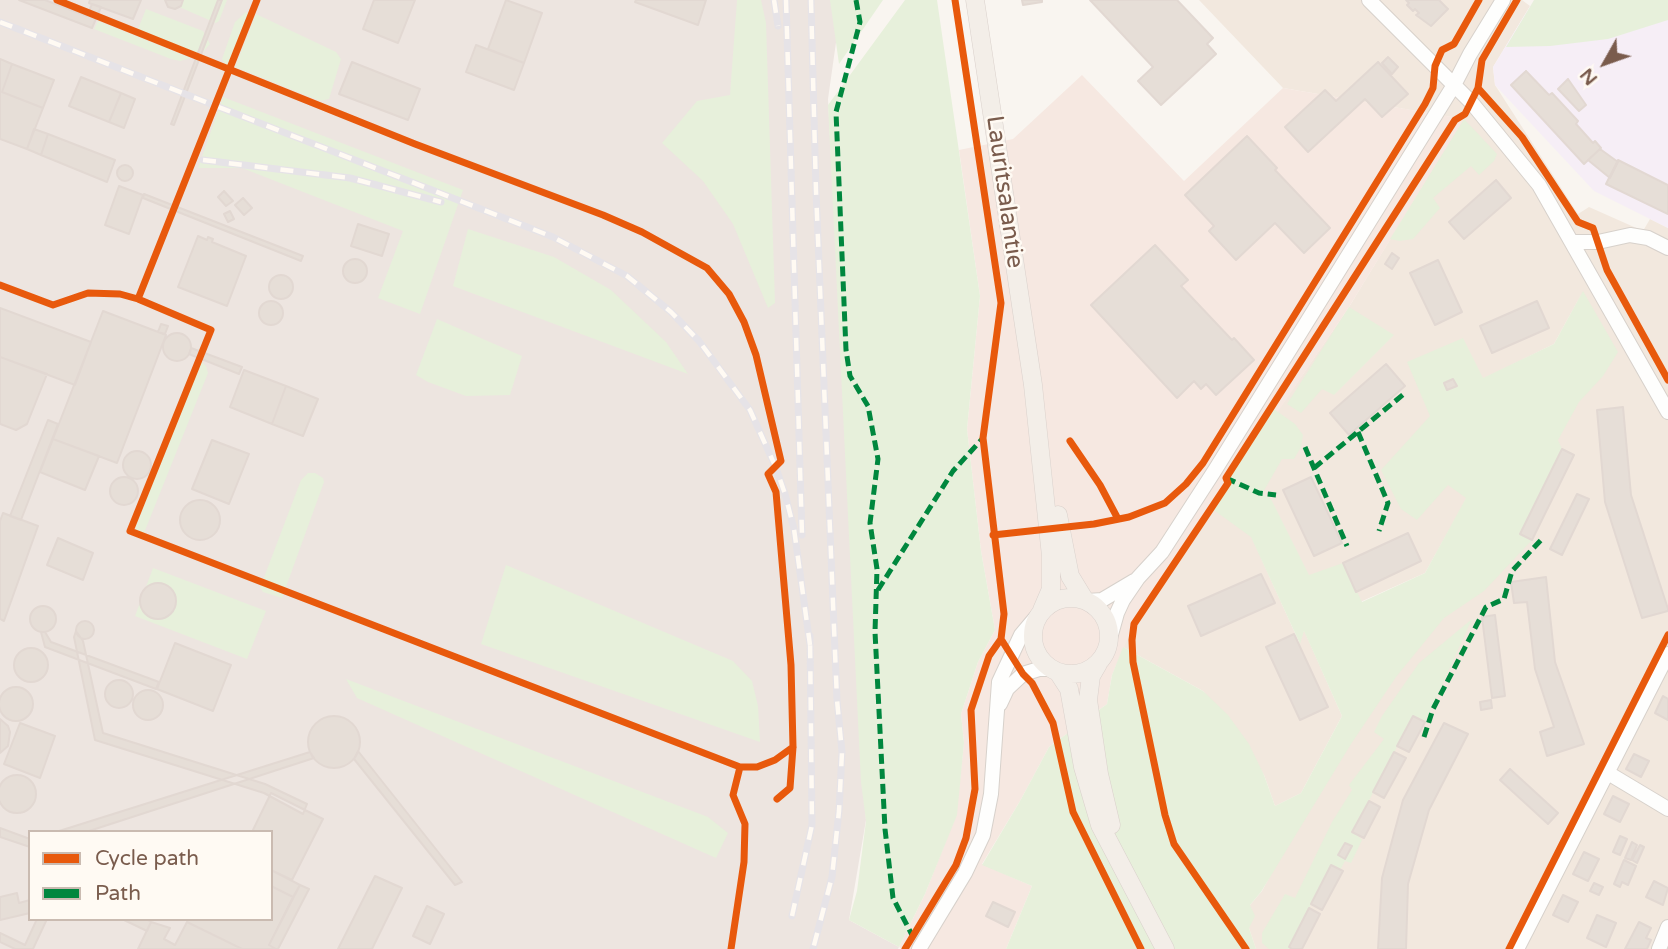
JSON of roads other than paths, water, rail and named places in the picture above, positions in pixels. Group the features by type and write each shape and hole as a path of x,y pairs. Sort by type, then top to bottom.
{"main road":[{"name":"Lauritsalantie","path":"975,0 1033,385 1053,576 1051,589 1039,613"},
{"name":"Lauritsalantie","path":"1033,385 1047,446 1066,560 1075,587 1086,600"},
{"path":"1124,872 1105,801 1088,700 1091,676 1107,650 1110,638 1105,618 1086,600 1069,596 1059,599 1039,613 1034,626 1034,646 1038,655 1069,689 1090,796 1100,825 1124,872 1165,949"},
{"path":"1055,671 1077,674 1098,664"}],"street":[{"path":"1369,0 1454,85 1510,146 1532,175 1668,412"},
{"path":"1110,638 1117,613 1138,578 1162,552 1195,500 1454,85 1503,0"},
{"path":"1573,243 1598,242 1630,235 1648,238 1668,248"},
{"path":"1086,600 1102,600 1138,578"},
{"path":"919,949 965,873 983,835 991,794 999,682 1021,635 1039,613"},
{"path":"1517,949 1668,654"},
{"path":"997,711 1007,689 1015,680 1031,670 1055,671"},
{"path":"1608,773 1668,809"},
{"path":"1659,949 1668,927"}],"railway":[{"path":"774,0 778,26"},
{"path":"786,0 802,535"},
{"path":"811,0 816,191 837,700 842,752 832,877 813,949"},
{"path":"0,22 553,237 627,276 671,312 699,341 750,410 776,468 794,529 810,645"},
{"path":"203,160 350,178 441,202"},
{"path":"792,916 812,825 810,636"}]}
